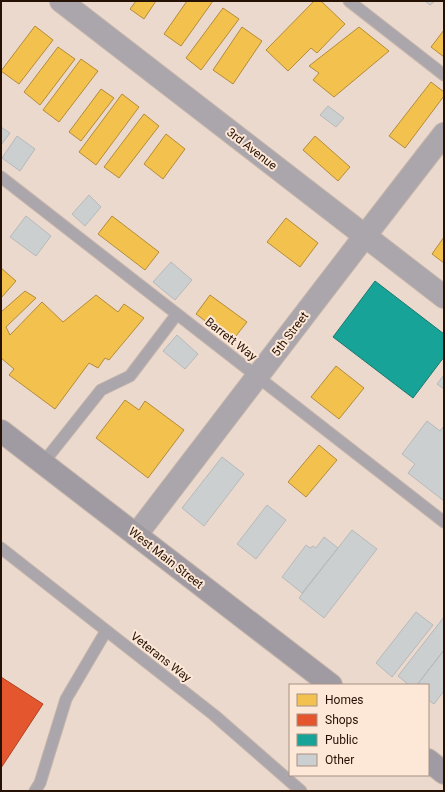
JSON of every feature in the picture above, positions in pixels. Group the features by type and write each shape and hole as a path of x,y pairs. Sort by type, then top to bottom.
{"main road":[{"name":"West Main Street","path":"1,431 330,684"},
{"path":"429,761 444,773"}],"street":[{"name":"3rd Avenue","path":"61,1 444,298"},
{"name":"5th Street","path":"136,535 364,236 444,134"}],"lane":[{"path":"349,1 444,75"},
{"name":"Barrett Way","path":"1,177 444,522"},
{"path":"43,463 101,390 130,376 177,314"},
{"name":"Veterans Way","path":"1,548 214,715 301,791"},
{"path":"35,791 40,783 66,699 106,631"}],"building: Homes":[{"path":"136,1 156,1 144,19 130,9"},
{"path":"187,1 213,1 181,46 164,34"},
{"path":"314,1 321,1 345,24 317,53 311,48 288,71 266,50"},
{"path":"223,8 239,19 201,70 186,58"},
{"path":"35,26 53,40 19,84 1,71"},
{"path":"242,27 262,41 233,84 213,70"},
{"path":"359,27 389,51 334,97 313,80 319,73 309,66"},
{"path":"444,30 444,57 431,47"},
{"path":"58,47 75,59 40,105 24,92"},
{"path":"81,59 98,71 59,122 43,110"},
{"path":"431,82 444,92 444,96 405,148 389,136"},
{"path":"101,89 114,98 81,141 69,132"},
{"path":"122,94 139,107 96,165 79,152"},
{"path":"144,114 159,126 119,178 104,167"},
{"path":"166,134 185,149 163,179 144,164"},
{"path":"315,136 350,167 338,181 303,150"},
{"path":"112,216 159,252 145,270 98,234"},
{"path":"286,218 318,243 300,267 267,242"},
{"path":"444,237 444,263 432,254"},
{"path":"1,268 16,281 1,298"},
{"path":"25,291 36,298 6,327 10,335 42,302 63,322 96,295 118,312 124,304 144,318 109,360 105,358 98,368 89,363 55,409 9,375 14,369 1,358 1,312"},
{"path":"210,295 247,322 232,341 196,314"},
{"path":"336,366 364,388 339,419 311,397"},
{"path":"125,400 139,410 145,401 184,430 148,478 96,438"},
{"path":"319,445 337,460 306,497 288,482"}],"building: Shops":[{"path":"1,677 43,704 1,768"}],"building: Public":[{"path":"375,281 444,334 444,357 413,398 333,337"}],"building: Other":[{"path":"425,1 435,1 430,5"},
{"path":"328,106 344,118 336,127 320,115"},
{"path":"1,127 10,133 1,145"},
{"path":"17,136 35,149 20,171 2,158"},
{"path":"89,195 101,207 85,226 72,214"},
{"path":"26,216 51,236 36,256 10,237"},
{"path":"171,262 192,280 175,300 153,282"},
{"path":"177,335 198,354 185,369 163,351"},
{"path":"444,375 444,389 437,384"},
{"path":"427,421 440,431 444,426 444,501 408,473 415,464 402,454"},
{"path":"222,457 244,474 204,526 182,508"},
{"path":"267,505 286,520 256,559 237,544"},
{"path":"352,530 377,549 324,618 299,598"},
{"path":"324,537 338,548 302,593 282,577 306,545 310,548 313,546 316,548"},
{"path":"416,612 433,625 392,677 376,663"},
{"path":"444,617 444,650 418,684 408,684 398,676"},
{"path":"444,650 444,691 434,704 429,701 429,684 418,684"}]}
